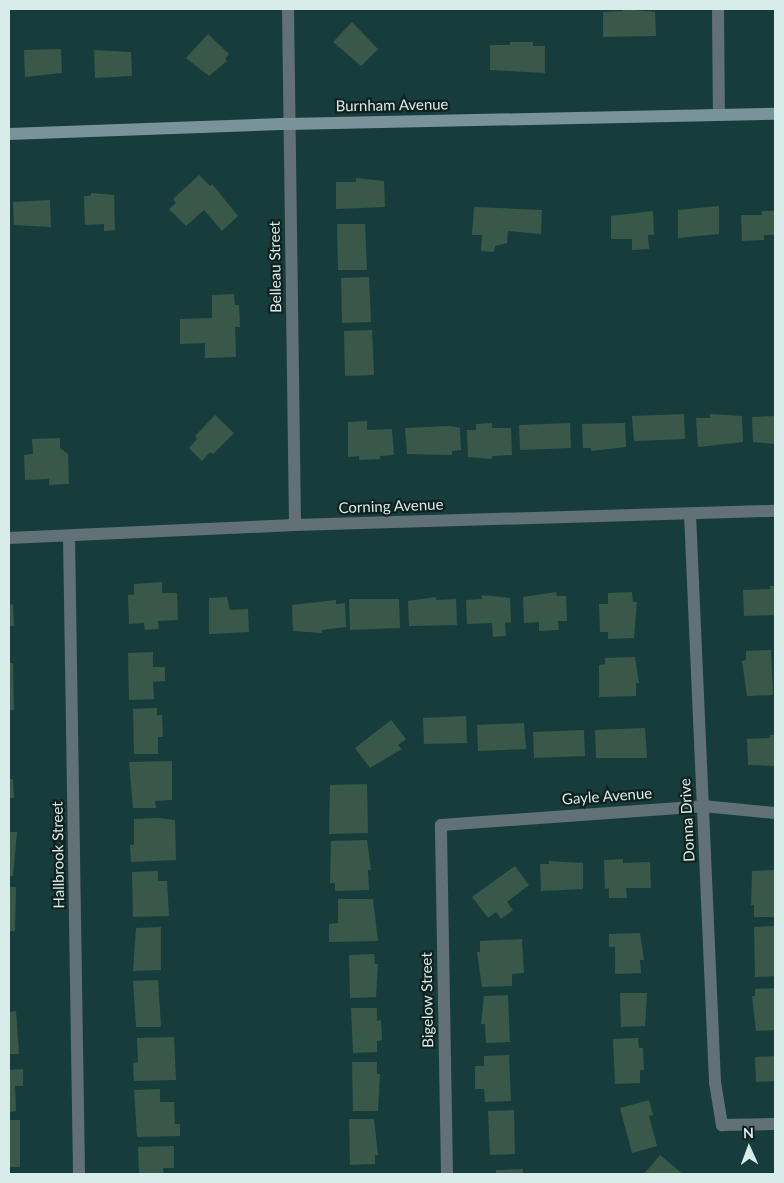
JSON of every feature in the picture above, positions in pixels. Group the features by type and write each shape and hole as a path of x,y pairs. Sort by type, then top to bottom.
{"street":[{"name":"Belleau Street","path":"288,9 288,124 295,525"},
{"path":"718,9 719,114"},
{"name":"Burnham Avenue","path":"9,134 288,124 775,114"},
{"name":"Corning Avenue","path":"9,538 295,525 775,510"},
{"name":"Donna Drive","path":"690,514 715,1082 722,1125 775,1124"},
{"name":"Hallbrook Street","path":"69,536 79,1174"},
{"name":"Gayle Avenue","path":"441,825 703,806 775,813"},
{"name":"Bigelow Street","path":"441,825 447,1174"}],"building":[{"path":"623,9 655,12 656,36 603,37 603,12 623,11"},
{"path":"352,22 378,49 361,66 333,42"},
{"path":"208,34 229,54 225,59 227,61 209,76 186,58"},
{"path":"510,42 533,42 533,46 545,46 545,73 490,70 490,45 510,45"},
{"path":"61,49 62,73 25,77 24,50"},
{"path":"94,50 131,52 132,76 95,78"},
{"path":"199,175 210,186 212,184 238,216 222,231 204,210 186,226 169,209 176,203 173,199"},
{"path":"356,178 384,181 385,207 336,209 336,182 356,182"},
{"path":"91,193 114,195 115,230 104,231 104,224 85,225 84,196 91,196"},
{"path":"50,200 51,227 14,225 13,202"},
{"path":"719,206 719,234 678,238 678,210"},
{"path":"474,207 542,210 541,234 508,231 507,243 495,246 494,252 481,251 482,235 472,235"},
{"path":"653,211 654,235 648,235 649,249 632,250 632,239 611,239 611,216"},
{"path":"762,211 775,211 775,235 764,235 764,240 742,241 741,215 762,215"},
{"path":"337,224 365,224 367,270 338,270"},
{"path":"369,277 371,322 342,323 341,278"},
{"path":"234,294 235,305 239,305 240,327 235,327 236,357 205,358 205,343 180,344 180,319 212,318 212,295"},
{"path":"372,330 374,375 345,376 344,331"},
{"path":"684,414 685,439 634,441 632,416"},
{"path":"710,414 742,416 743,442 698,447 696,418 710,418"},
{"path":"215,415 234,433 213,454 210,452 202,461 189,448 197,439 195,436"},
{"path":"775,416 775,444 753,442 752,417"},
{"path":"367,421 367,430 392,429 394,455 380,456 380,459 359,460 359,456 348,457 348,422"},
{"path":"492,423 492,428 511,428 512,455 492,456 492,459 468,457 467,430 476,430 476,424"},
{"path":"570,423 571,448 520,450 519,425"},
{"path":"625,423 626,447 591,451 591,448 583,448 582,424"},
{"path":"449,426 460,428 461,450 452,451 452,455 407,454 405,428"},
{"path":"60,438 60,448 68,454 69,484 49,485 49,479 25,480 24,455 33,454 32,439"},
{"path":"162,582 162,593 177,593 178,620 158,621 159,629 145,630 144,623 129,624 128,595 134,595 134,584"},
{"path":"770,586 775,586 775,615 744,616 743,590 770,589"},
{"path":"556,592 557,596 566,596 567,621 558,621 559,630 539,631 539,622 524,623 523,597"},
{"path":"632,592 633,602 637,602 634,638 608,639 608,632 600,632 599,604 608,604 608,593"},
{"path":"482,595 510,598 511,622 505,623 506,636 493,637 492,623 467,624 466,600 482,599"},
{"path":"227,597 230,610 248,609 249,632 209,634 209,598"},
{"path":"436,597 436,600 456,599 457,625 409,626 408,601"},
{"path":"349,599 399,599 400,628 350,630"},
{"path":"336,600 336,604 345,603 346,627 322,630 322,633 293,631 292,605"},
{"path":"13,604 14,626 9,626 9,605"},
{"path":"771,650 773,695 747,696 742,661 746,660 746,651"},
{"path":"153,652 153,667 165,667 165,681 153,682 154,699 129,700 128,653"},
{"path":"635,657 639,683 636,683 636,696 599,697 599,665 605,664 605,658"},
{"path":"9,663 13,663 14,710 9,710"},
{"path":"157,708 157,715 162,715 163,737 158,737 158,754 134,754 133,709"},
{"path":"466,716 467,743 424,744 423,718"},
{"path":"391,720 406,739 398,745 402,749 370,768 355,748"},
{"path":"524,723 526,749 478,751 477,725"},
{"path":"645,728 647,758 596,758 595,730"},
{"path":"584,730 585,756 534,758 533,732"},
{"path":"770,735 775,735 775,766 748,765 747,739 770,738"},
{"path":"172,761 172,800 155,801 156,808 133,808 129,762"},
{"path":"9,779 13,779 14,798 9,798"},
{"path":"367,784 368,833 329,834 330,785"},
{"path":"158,818 175,820 176,860 131,862 130,845 134,845 134,819"},
{"path":"9,832 17,832 13,876 9,876"},
{"path":"367,840 371,870 368,870 369,890 335,891 335,883 330,883 331,841"},
{"path":"623,859 623,863 650,862 651,888 626,888 627,898 609,898 609,888 605,889 604,860"},
{"path":"549,861 583,863 583,889 541,891 540,864 549,864"},
{"path":"515,866 529,885 507,902 513,910 501,919 496,912 488,918 472,897"},
{"path":"775,870 775,917 754,917 754,905 751,905 752,871"},
{"path":"158,871 158,881 167,881 169,916 133,917 132,872"},
{"path":"9,887 16,887 15,931 9,931"},
{"path":"338,899 373,899 378,941 329,942 329,924 338,923"},
{"path":"775,926 775,976 755,977 754,927"},
{"path":"161,927 161,970 133,971 136,928"},
{"path":"640,933 644,960 640,960 641,973 615,974 615,947 609,947 609,934"},
{"path":"522,939 524,973 512,974 512,986 482,987 477,952 480,952 480,941"},
{"path":"374,954 375,964 378,964 376,997 350,998 349,955"},
{"path":"158,980 161,1027 136,1027 133,981"},
{"path":"775,988 775,1030 756,1031 752,996 755,996 755,989"},
{"path":"620,993 647,993 645,1026 621,1027"},
{"path":"508,995 510,1042 486,1043 485,1024 481,1024 484,996"},
{"path":"351,1008 377,1008 377,1021 381,1020 382,1040 377,1041 377,1052 353,1053"},
{"path":"16,1011 19,1054 9,1054 9,1012"},
{"path":"174,1037 176,1080 134,1081 133,1063 138,1062 137,1038"},
{"path":"638,1038 639,1048 643,1048 644,1070 640,1070 640,1083 615,1084 613,1039"},
{"path":"509,1055 511,1101 485,1102 484,1089 475,1089 475,1066 484,1066 484,1056"},
{"path":"775,1056 775,1081 756,1082 755,1057"},
{"path":"352,1062 377,1062 377,1074 380,1074 378,1111 353,1111"},
{"path":"23,1069 23,1086 15,1086 16,1111 9,1112 9,1070"},
{"path":"160,1089 160,1102 174,1102 175,1124 180,1124 180,1136 137,1137 134,1090"},
{"path":"649,1100 653,1115 649,1116 657,1146 632,1153 620,1108"},
{"path":"514,1110 515,1154 490,1155 488,1111"},
{"path":"349,1119 374,1119 378,1155 375,1155 375,1164 350,1165"},
{"path":"9,1120 20,1120 20,1167 9,1167"},
{"path":"174,1146 174,1168 163,1168 164,1174 139,1174 138,1147"},
{"path":"660,1155 683,1174 644,1174"},
{"path":"523,1169 523,1174 496,1174 496,1170"}]}
